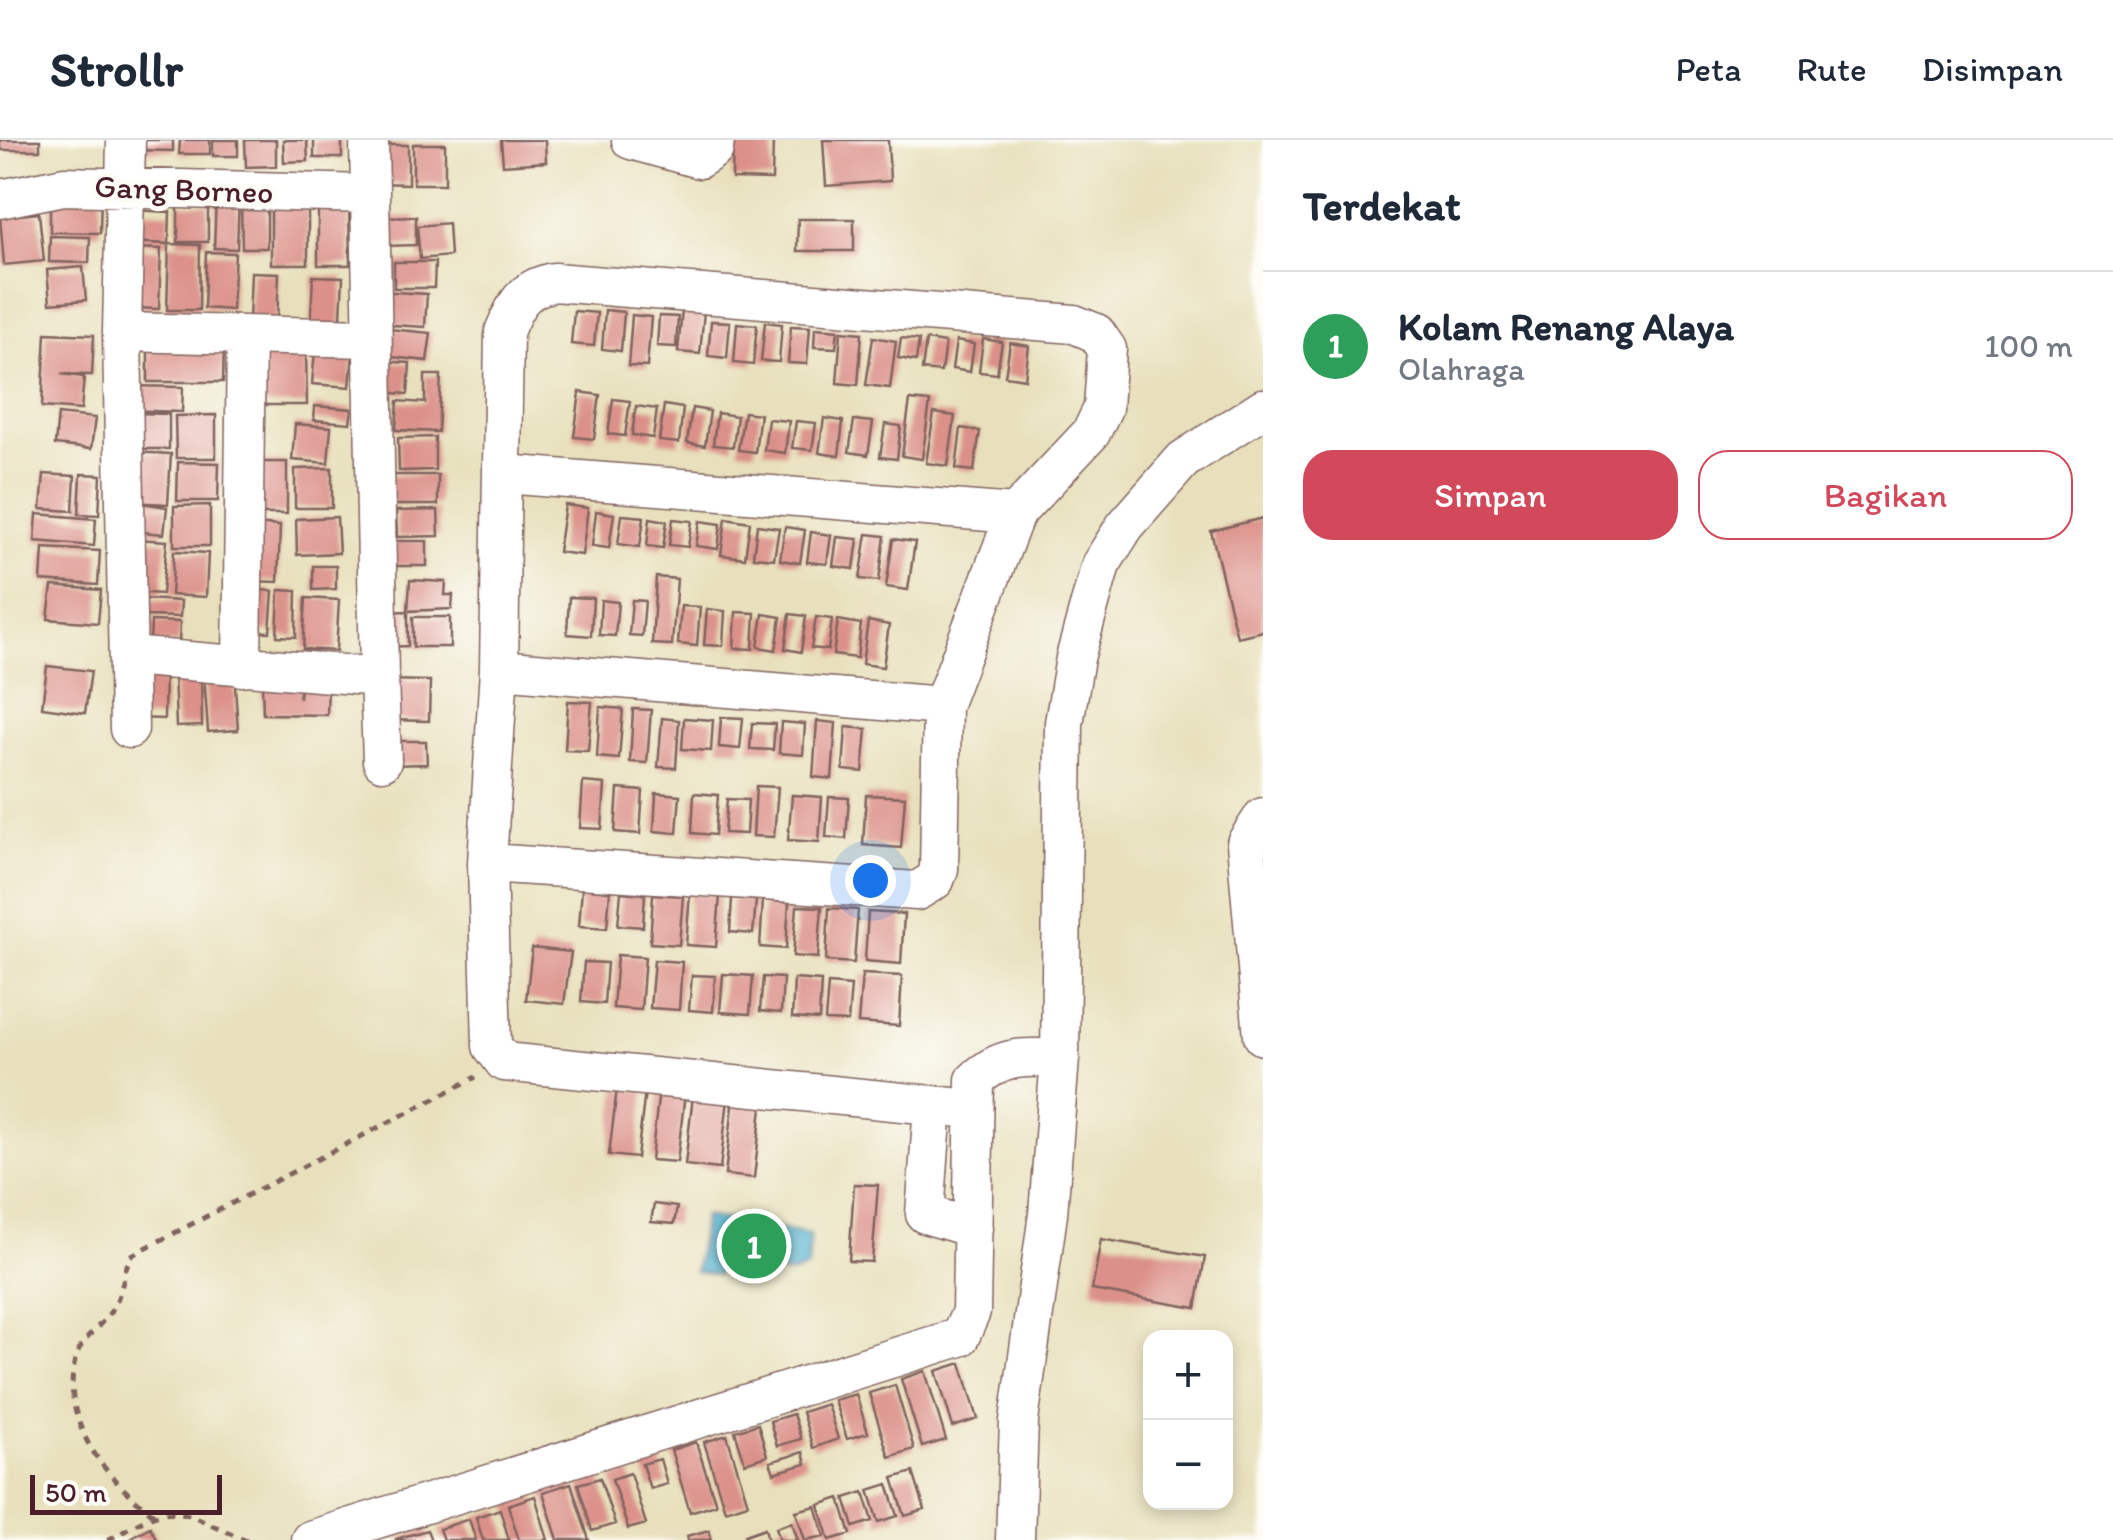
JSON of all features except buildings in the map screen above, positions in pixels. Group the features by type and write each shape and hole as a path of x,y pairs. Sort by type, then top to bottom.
{"street":[{"path":"126,140 122,332 128,729"},
{"path":"369,140 370,338 382,761"},
{"path":"631,140 699,159 714,149 715,140"},
{"name":"Gang Borneo","path":"0,198 64,186 368,194"},
{"path":"488,863 917,891 935,880 939,869 942,706 1015,514 1092,433 1104,408 1106,349 1096,332 1074,324 554,282 534,286 515,303 504,332 500,670 488,863 492,1046 504,1062 972,1109"},
{"path":"122,332 370,338"},
{"path":"242,666 246,336"},
{"path":"1014,1540 1019,1420 1048,1214 1060,1058 1064,724 1075,658 1100,564 1125,526 1184,460 1263,408"},
{"path":"504,474 1015,514"},
{"path":"129,656 378,677"},
{"path":"500,670 942,706"},
{"path":"1263,818 1246,843 1263,1036"},
{"path":"310,1540 364,1532 960,1337 972,1312 975,1080 990,1065 1008,1058 1060,1058"},
{"path":"933,1106 925,1214 973,1228"}],"path":[{"path":"154,1514 115,1484 102,1466 85,1438 74,1396 76,1355 115,1305 130,1256 504,1062"},
{"path":"108,1540 168,1510 201,1516 247,1540"}],"water":[{"path":"704,1216 810,1234 808,1267 788,1274 726,1260 717,1275 695,1272"}],"place":[{"name":"Kolam Renang Alaya","path":"754,1246"}]}
